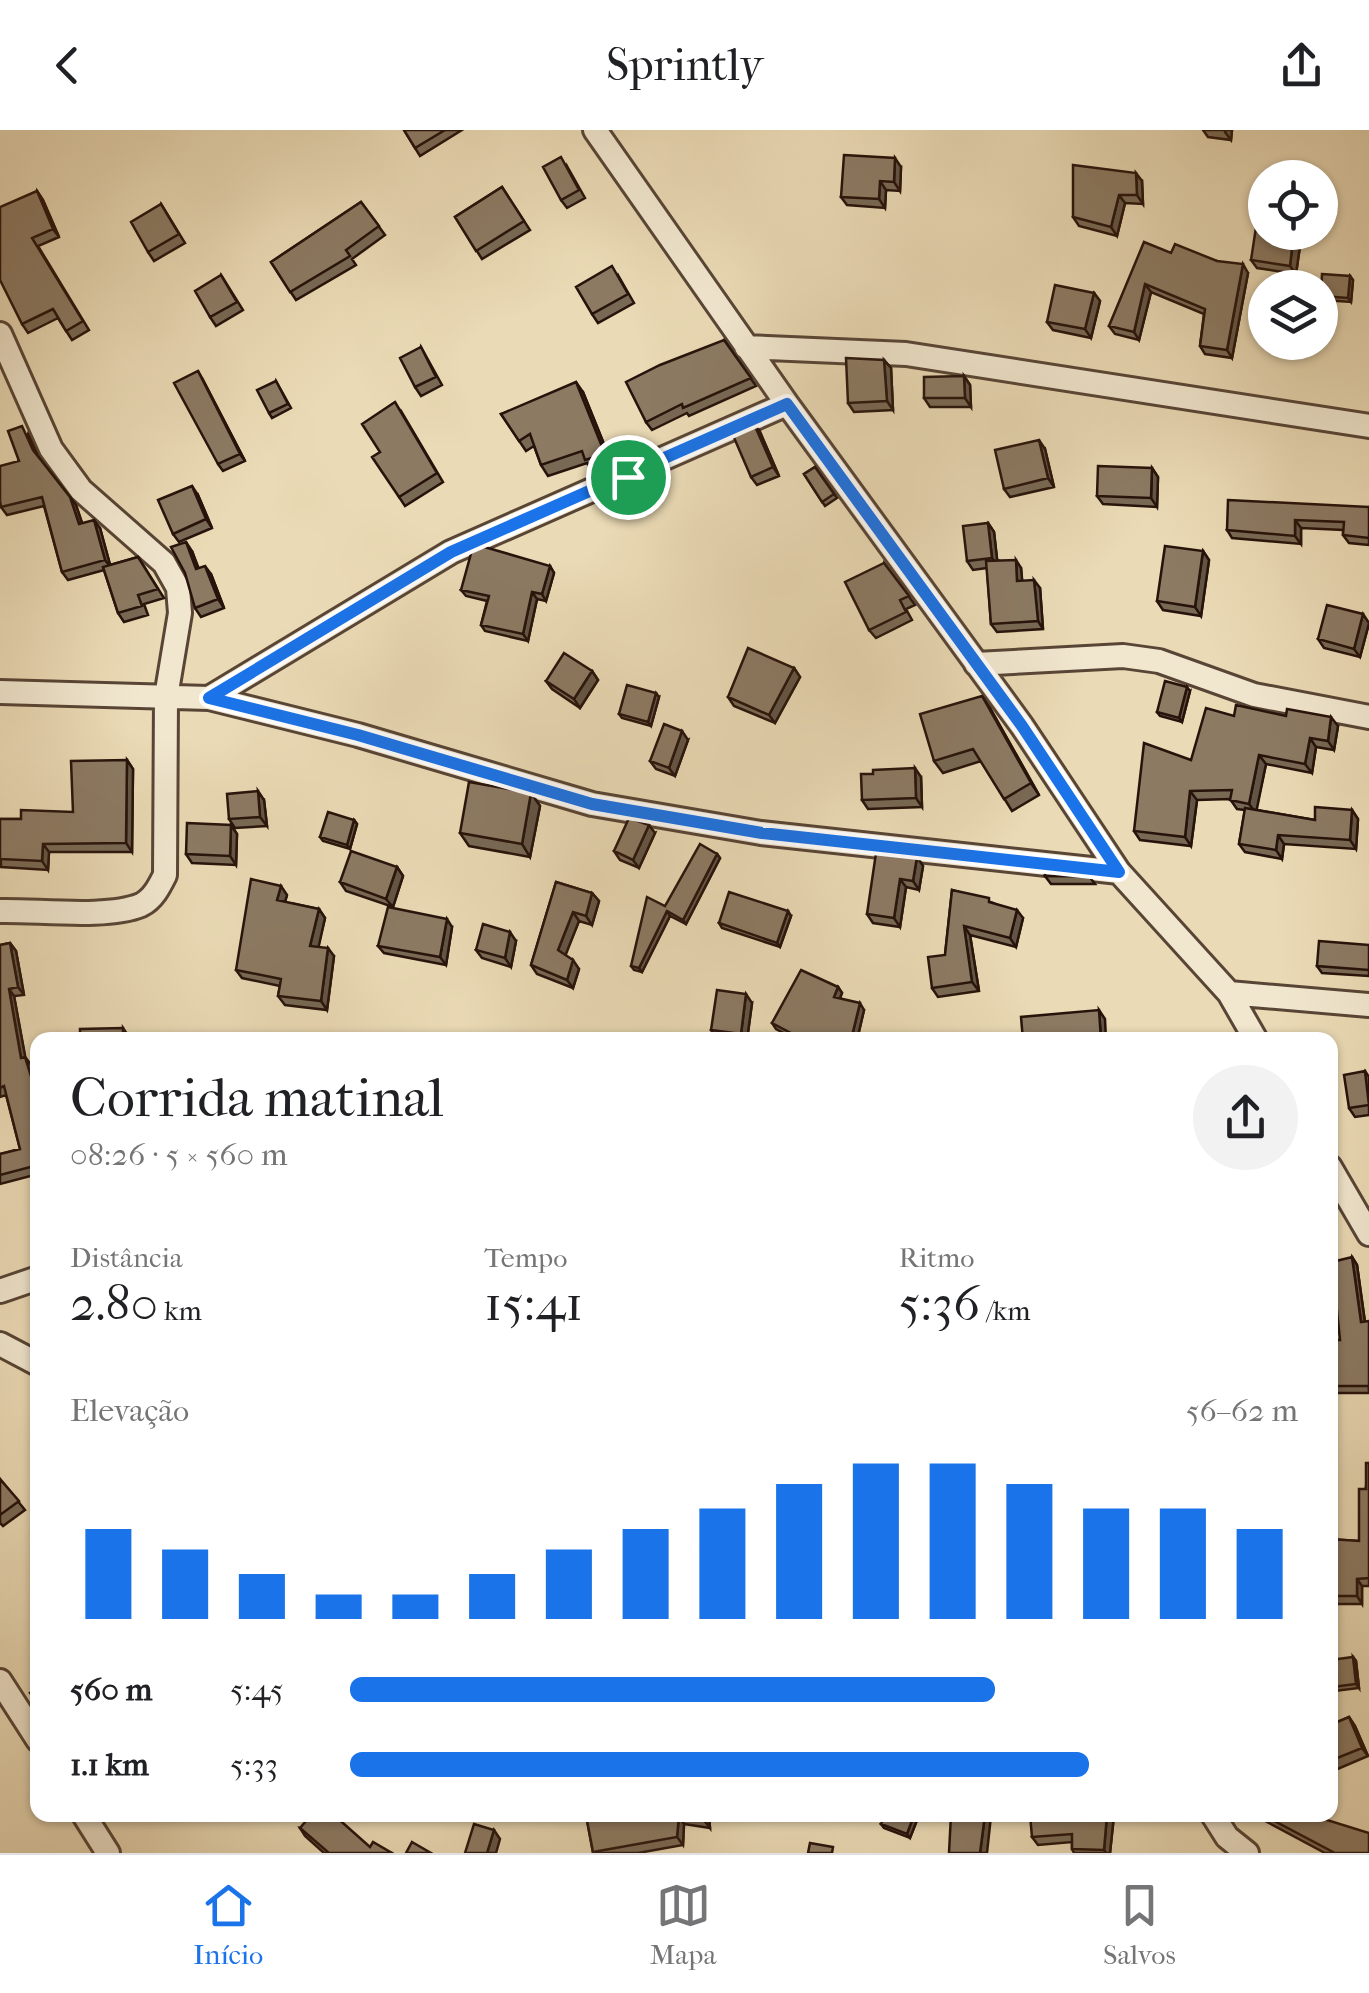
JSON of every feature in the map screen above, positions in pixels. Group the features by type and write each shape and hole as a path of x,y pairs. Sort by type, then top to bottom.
{"street":[{"path":"595,130 976,664 1119,872 1229,993 1251,1032"},
{"path":"0,334 51,449 81,490 164,563 178,588 180,613 166,697 164,875 158,891 143,904 119,910 0,911"},
{"path":"746,346 906,354 1369,426"},
{"path":"209,698 451,552 787,404"},
{"path":"976,664 1122,656 1159,662 1254,695 1369,717"},
{"path":"0,692 209,698 358,735 592,804 762,833 1119,872"},
{"path":"1229,993 1369,1006"},
{"path":"1338,1181 1369,1234"},
{"path":"0,1291 30,1281"},
{"path":"0,1344 30,1360"},
{"path":"0,1681 30,1728"},
{"path":"88,1822 108,1853"},
{"path":"1218,1822 1247,1853"}],"building":[{"path":"404,130 445,130 415,148"},
{"path":"844,155 895,158 894,182 880,181 879,199 841,197"},
{"path":"561,157 579,190 561,200 543,167"},
{"path":"1073,165 1136,173 1137,195 1119,195 1111,227 1073,217"},
{"path":"502,187 524,221 476,251 455,217"},
{"path":"37,191 53,229 32,238 83,321 66,331 53,309 22,324 0,280 0,207"},
{"path":"361,202 379,226 346,250 350,256 290,292 271,262"},
{"path":"161,204 179,234 148,252 131,222"},
{"path":"1144,242 1171,253 1175,244 1217,261 1243,264 1227,350 1200,346 1205,309 1145,284 1134,332 1109,326"},
{"path":"1253,250 1292,250 1290,266 1251,260"},
{"path":"612,266 628,294 592,314 576,287"},
{"path":"221,275 237,302 210,317 195,291"},
{"path":"1338,275 1350,276 1348,298 1338,297"},
{"path":"1055,285 1094,293 1085,329 1047,322"},
{"path":"724,340 751,378 646,422 626,382"},
{"path":"421,347 436,377 415,387 400,358"},
{"path":"846,358 884,360 887,401 848,403"},
{"path":"198,371 240,454 218,464 174,383"},
{"path":"964,376 965,398 924,398 924,377"},
{"path":"276,381 288,404 269,413 257,390"},
{"path":"576,382 605,454 585,460 582,451 541,465 530,434 519,441 501,414"},
{"path":"395,402 437,473 399,497 372,457 380,452 362,424"},
{"path":"754,424 773,467 751,477 732,433"},
{"path":"22,426 33,450 70,497 79,524 94,520 105,560 62,572 42,497 1,507 0,466 19,461 8,431"},
{"path":"1039,440 1048,478 1004,489 995,450"},
{"path":"1098,466 1152,468 1151,498 1097,496"},
{"path":"815,467 834,494 822,502 804,474"},
{"path":"192,486 206,519 173,534 158,500"},
{"path":"1228,500 1369,507 1369,538 1343,535 1344,522 1295,520 1295,536 1227,530"},
{"path":"988,523 992,558 967,561 963,526"},
{"path":"186,542 196,569 205,566 218,599 195,608 185,573 171,547"},
{"path":"481,546 550,566 542,594 532,592 523,634 481,625 489,596 461,590 472,550"},
{"path":"1165,546 1203,551 1195,607 1157,601"},
{"path":"138,557 158,589 138,595 142,606 118,613 103,567"},
{"path":"1016,560 1017,581 1034,580 1038,621 991,624 986,561"},
{"path":"884,563 909,596 900,600 906,612 869,630 845,582"},
{"path":"1327,605 1363,614 1354,649 1318,639"},
{"path":"748,648 794,668 769,715 728,697"},
{"path":"564,653 592,671 574,699 546,681"},
{"path":"1165,681 1187,687 1179,718 1157,712"},
{"path":"627,685 656,693 648,722 619,714"},
{"path":"982,696 1031,783 1004,799 973,749 934,761 920,714"},
{"path":"1236,705 1286,716 1287,709 1331,717 1328,741 1310,738 1305,764 1259,755 1249,804 1230,800 1232,790 1190,791 1185,837 1134,831 1144,743 1191,760 1206,708 1234,716"},
{"path":"664,724 682,731 669,768 650,761"},
{"path":"127,760 126,843 43,844 42,861 0,859 0,819 21,819 21,810 73,812 71,761"},
{"path":"915,768 916,798 862,800 861,774"},
{"path":"469,782 531,793 522,844 460,833"},
{"path":"258,791 260,817 229,819 227,794"},
{"path":"1315,807 1352,810 1350,840 1278,835 1276,850 1239,844 1245,808 1315,820"},
{"path":"328,812 354,820 347,845 320,837"},
{"path":"629,818 649,825 633,860 614,851"},
{"path":"187,823 231,825 230,856 186,854"},
{"path":"700,844 717,854 683,920 667,911 639,968 631,966 647,897 665,906"},
{"path":"351,851 397,867 386,899 340,882"},
{"path":"876,853 917,857 913,881 900,879 894,918 867,914"},
{"path":"1045,871 1089,876 1045,876"},
{"path":"251,879 281,886 277,900 319,909 310,946 328,948 321,1001 278,996 281,979 236,970"},
{"path":"556,882 592,893 586,916 573,912 558,950 573,960 567,980 531,965"},
{"path":"952,890 989,898 989,902 1017,910 1010,938 964,926 972,982 932,988 928,957 945,955"},
{"path":"729,892 788,911 777,943 719,923"},
{"path":"388,907 447,919 440,957 378,946"},
{"path":"483,924 510,932 505,958 476,950"},
{"path":"1319,941 1369,945 1369,970 1317,966"},
{"path":"10,943 18,987 9,989 21,1058 25,1057 30,1073 30,1167 0,1175 0,1154 20,1149 4,1086 0,1088 0,945"},
{"path":"801,970 838,987 834,997 860,1003 853,1032 789,1032 772,1023"},
{"path":"717,990 746,994 741,1032 711,1030"},
{"path":"1099,1010 1100,1032 1022,1032 1021,1017"},
{"path":"123,1028 123,1032 80,1032"},
{"path":"1365,1071 1369,1105 1349,1108 1344,1075"},
{"path":"1352,1257 1361,1322 1369,1321 1369,1386 1338,1386 1338,1260"},
{"path":"1369,1463 1369,1578 1357,1579 1357,1596 1338,1596 1338,1540 1359,1541 1359,1489 1366,1489"},
{"path":"0,1479 19,1501 0,1515"},
{"path":"1353,1657 1356,1684 1338,1686 1338,1659"},
{"path":"1349,1717 1362,1748 1338,1758 1338,1722"},
{"path":"305,1822 342,1822 370,1847 373,1842 392,1853 329,1853 300,1828"},
{"path":"587,1822 678,1822 677,1837 593,1852"},
{"path":"882,1822 911,1822 907,1834"},
{"path":"951,1822 984,1822 980,1853 949,1853"},
{"path":"1031,1822 1106,1822 1104,1850 1072,1849 1072,1834 1032,1837"},
{"path":"1276,1822 1334,1822 1369,1833 1369,1853 1335,1853"},
{"path":"474,1824 494,1830 487,1853 465,1853"},
{"path":"412,1842 431,1853 406,1853"},
{"path":"810,1843 833,1847 832,1853 808,1853"}],"route":[{"path":"787,404 1022,726 1119,872 762,833 592,804 358,735 209,698 451,552 628,477 787,404"}]}
